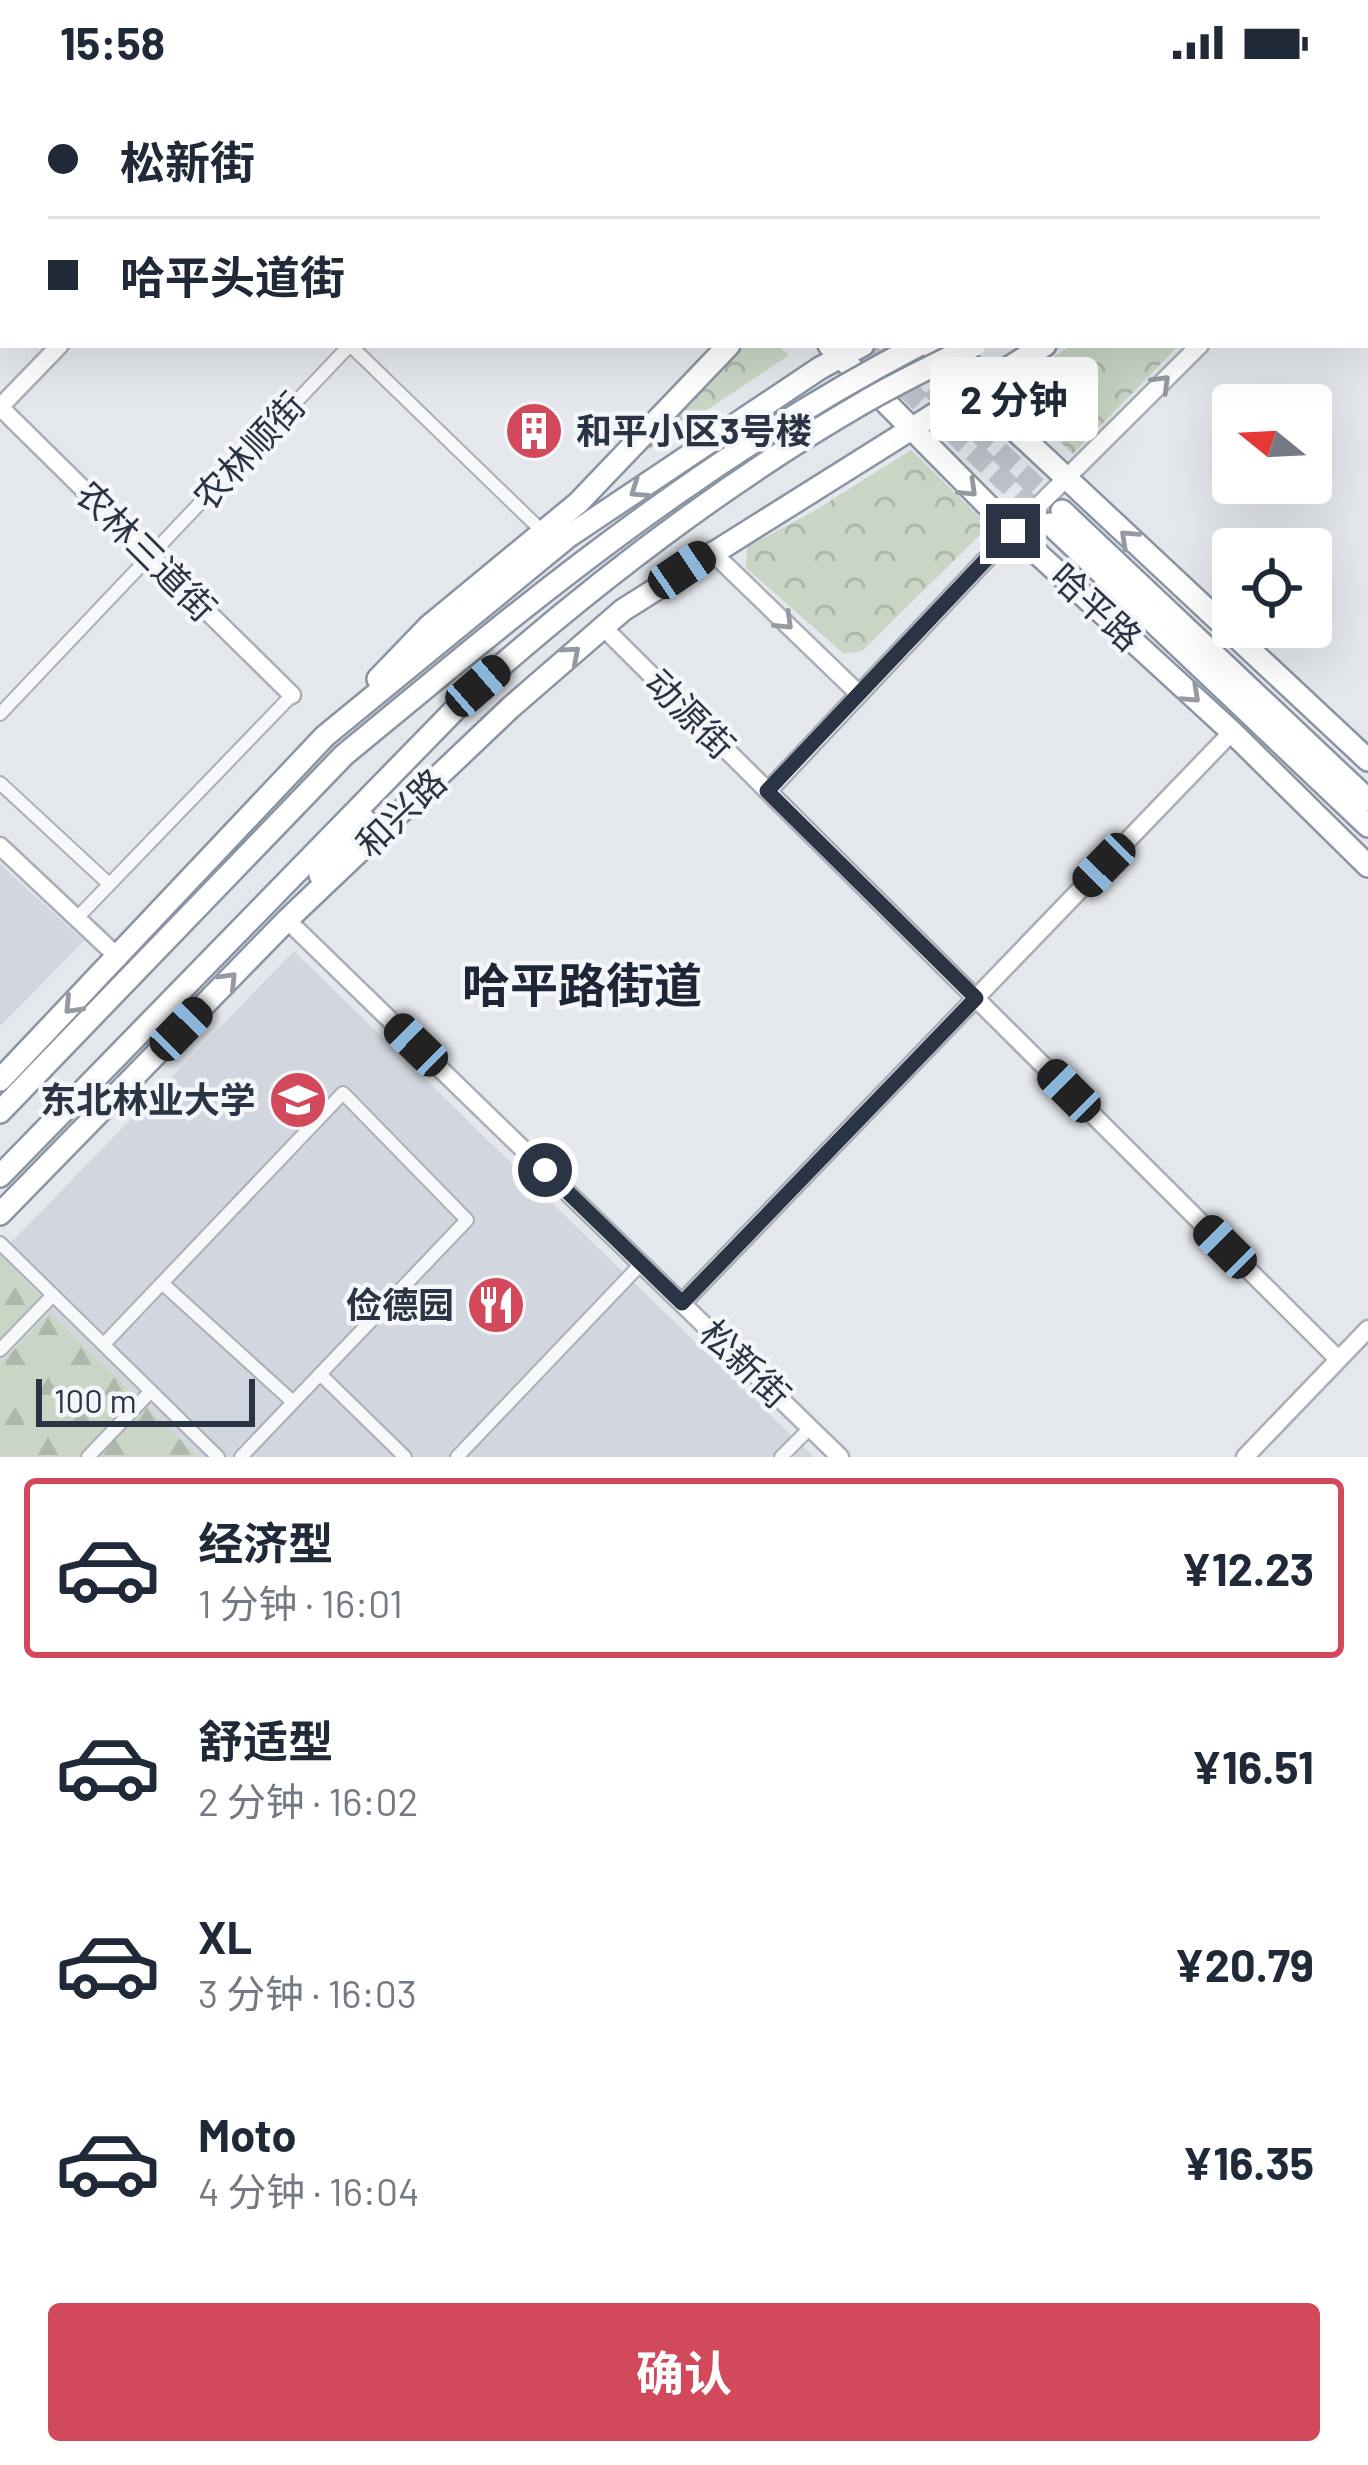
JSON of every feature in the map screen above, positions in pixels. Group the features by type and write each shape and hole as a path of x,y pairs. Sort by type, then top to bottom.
{"highway":[{"path":"0,1080 429,626 578,503 726,348"},
{"path":"219,850 344,755 578,563 701,474 838,387 915,348"},
{"name":"哈平路","path":"924,348 1368,760"},
{"path":"0,1176 478,686 588,591 671,528 850,410 969,348"},
{"name":"和兴路","path":"0,1214 279,928 510,708 603,627 711,550 1040,348"},
{"path":"325,736 569,536 835,350"},
{"name":"哈平路","path":"835,350 1013,531 1232,732 1368,866"},
{"name":"哈平路","path":"1056,517 1366,820"},
{"path":"1320,715 1368,778"},
{"path":"279,928 430,734"},
{"path":"0,1112 344,755"}],"street":[{"path":"0,407 57,348"},
{"name":"农林顺街","path":"0,714 347,348"},
{"path":"353,348 543,532"},
{"path":"767,791 1013,531 1196,348"},
{"name":"农林三道街","path":"0,407 292,695"},
{"path":"711,550 859,694"},
{"name":"动源街","path":"603,627 1338,1359"},
{"path":"77,919 292,695"},
{"path":"682,1303 1232,732"},
{"path":"0,783 109,884"},
{"path":"0,846 119,958"},
{"name":"松新街","path":"279,928 641,1264 840,1457"},
{"path":"104,1345 343,1093 467,1220 241,1457"},
{"path":"0,1243 218,1457"},
{"path":"457,1457 641,1264"},
{"path":"162,1283 293,1402"},
{"path":"0,1350 53,1295"},
{"path":"1245,1457 1368,1329"},
{"path":"320,1374 405,1457"},
{"path":"88,1457 151,1391"},
{"path":"781,1457 810,1427"}],"shaded area":[{"path":"0,864 84,941 0,1026"},
{"name":"东北林业大学","path":"294,951 814,1457 0,1457 0,1254"}],"green space":[{"path":"727,348 780,348 789,355 600,482"},
{"path":"1067,348 1176,348 1073,454 1023,407 1014,383"},
{"path":"911,450 989,526 862,651 844,654 746,568 747,547"},
{"path":"0,1255 42,1298 0,1342"},
{"path":"50,1313 198,1457 0,1457 0,1364"}],"tunnel":[{"path":"863,348 1047,521"},
{"path":"889,348 1061,510"}],"place":[{"name":"和平小区3号楼","path":"534,431"},
{"name":"东北林业大学","path":"298,1100"},
{"name":"俭德园","path":"496,1305"}],"district":[{"name":"哈平路街道","path":"582,986"}],"route":[{"path":"545,1170 682,1303 976,998 767,791 1013,531"}]}
